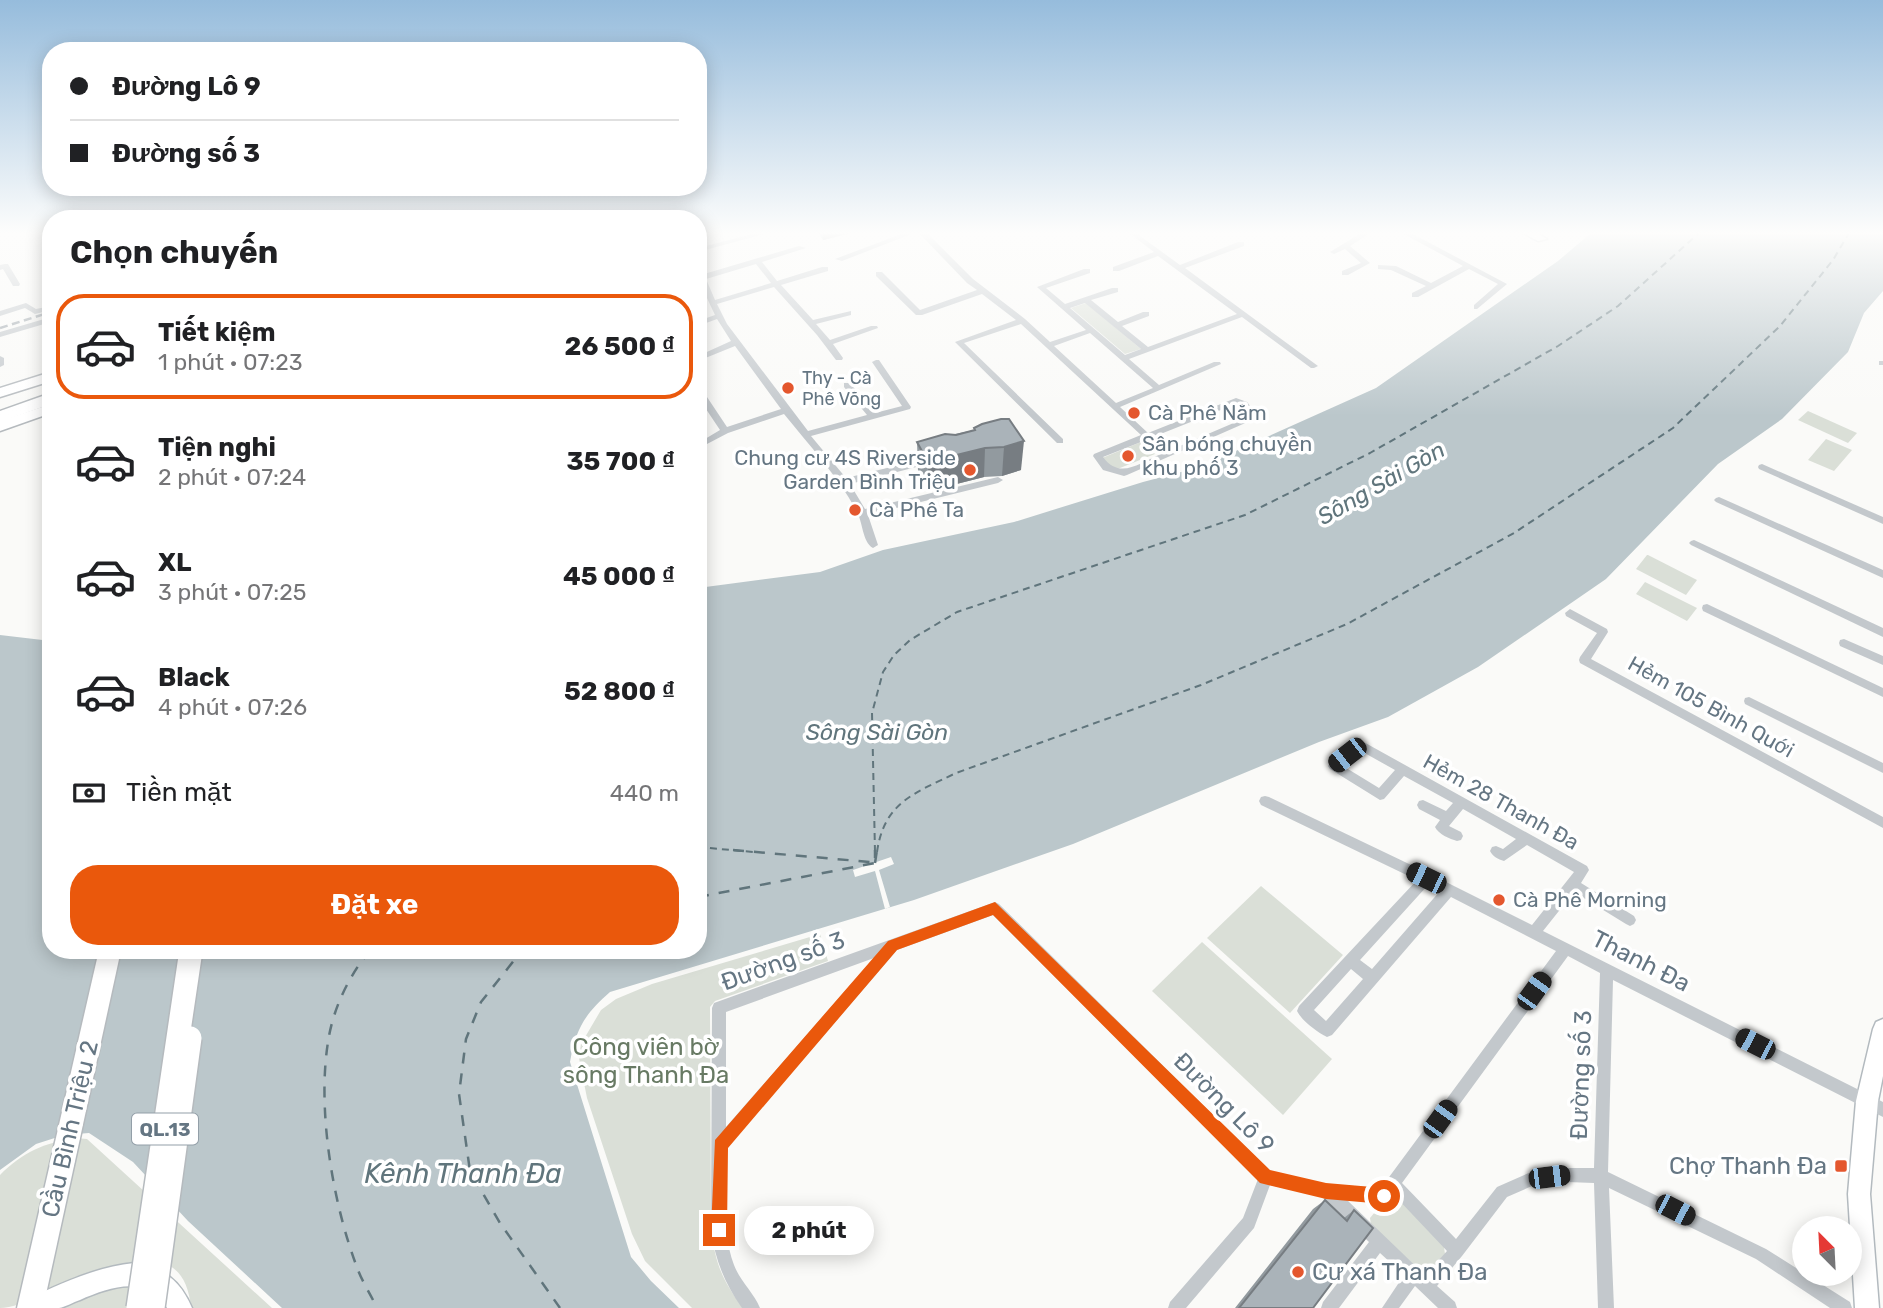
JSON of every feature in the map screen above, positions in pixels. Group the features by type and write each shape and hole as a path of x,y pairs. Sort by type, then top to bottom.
{"highway":[{"path":"0,402 42,387"},
{"path":"0,417 42,401"}],"main road":[{"path":"0,393 42,379"},
{"path":"0,426 42,411"},
{"name":"Cầu Bình Triệu 2","path":"31,1308 108,959"},
{"name":"QL.13","path":"138,1308 190,959"},
{"name":"QL.13","path":"152,1308 201,959"},
{"path":"1867,1308 1859,1194 1875,1106 1883,1029"},
{"path":"31,1308 105,1279 143,1274 159,1279 173,1291 180,1308"}],"street":[{"path":"708,294 736,342 844,482 863,513 873,545"},
{"path":"712,303 741,294"},
{"path":"783,294 829,343 839,358"},
{"path":"900,294 919,313 972,294"},
{"path":"988,294 1051,347 1166,454"},
{"path":"1049,294 1158,388"},
{"path":"1064,307 1103,294"},
{"path":"1215,294 1314,366"},
{"path":"1477,307 1492,294"},
{"path":"1086,300 1147,350"},
{"path":"0,314 26,305 36,312 42,310"},
{"path":"810,323 848,313"},
{"path":"1117,325 1146,314"},
{"path":"1125,358 1243,314"},
{"path":"707,321 719,316"},
{"path":"1022,321 959,342 1060,441"},
{"path":"0,335 42,322"},
{"path":"829,343 874,328"},
{"path":"1051,347 1094,332"},
{"path":"707,355 736,342"},
{"path":"0,358 0,365"},
{"path":"807,434 906,407 876,362"},
{"path":"1116,406 1217,364"},
{"path":"847,385 873,416"},
{"path":"1236,401 1244,404 1255,417 1124,473 1106,468 1097,456 1147,436 1236,401"},
{"path":"707,404 724,430"},
{"path":"707,441 724,430 786,410"},
{"path":"707,412 713,414"},
{"path":"844,482 939,458"},
{"path":"1762,467 1883,520"},
{"path":"863,513 998,480"},
{"path":"1718,500 1883,574"},
{"path":"1694,543 1883,633"},
{"path":"1707,608 1883,693"},
{"name":"Hẻm 105 Bình Quới","path":"1570,613 1603,632 1584,660 1883,822"},
{"path":"1844,643 1883,661"},
{"path":"1749,701 1883,768"},
{"name":"Hẻm 28 Thanh Đa","path":"1403,769 1380,795 1334,766 1360,745 1403,769 1461,802 1583,870 1534,933"},
{"name":"Thanh Đa","path":"1265,801 1426,878 1875,1106"},
{"path":"1457,836 1441,827 1461,802"},
{"path":"1423,805 1448,818"},
{"path":"1496,850 1504,856 1526,838"},
{"path":"1426,878 1304,1011 1327,1030 1449,890"},
{"path":"1572,884 1630,920"},
{"name":"Đường số 3","path":"752,1308 730,1279 722,1258 719,1230 719,1008 995,908"},
{"name":"Đường Lô 9","path":"995,908 1266,1177 1326,1191 1384,1196 1393,1184"},
{"path":"720,1145 893,946"},
{"path":"1457,1251 1393,1184 1566,948"},
{"path":"1351,961 1373,978"},
{"name":"Đường số 3","path":"1606,1308 1601,1176 1607,969"},
{"path":"1390,1308 1457,1251 1502,1192 1531,1179 1567,1175 1601,1176 1761,1254 1844,1308"},
{"path":"1176,1308 1249,1223 1266,1177"},
{"path":"1326,1191 1449,1308"},
{"path":"1329,1308 1379,1241"}],"green space":[{"path":"1086,303 1141,349 1125,354 1071,308"},
{"path":"1808,411 1857,433 1848,443 1798,420"},
{"path":"1826,439 1852,450 1834,471 1808,460"},
{"name":"Sân bóng chuyền khu phố 3","path":"1141,442 1155,454 1115,470 1102,458"},
{"path":"1647,555 1697,580 1686,595 1636,569"},
{"path":"1645,582 1697,608 1687,621 1636,594"},
{"path":"1261,886 1343,955 1290,1013 1207,938"},
{"name":"Công viên bờ sông Thanh Đa","path":"820,934 828,961 715,1001 710,1007 711,1230 721,1272 743,1308 692,1308 645,1261 632,1234 587,1098 579,1058 581,1044 601,1010 616,999 652,984"},
{"path":"1202,942 1332,1059 1283,1115 1152,991"},
{"path":"75,1138 87,1139 272,1308 191,1308 182,1277 163,1263 138,1261 109,1268 21,1304 0,1308 0,1175 34,1150"},
{"path":"1390,1194 1397,1196 1444,1247 1445,1254 1425,1275 1371,1225 1370,1218"},
{"path":"142,1284 164,1299 167,1308 59,1308 109,1287"}],"water":[{"name":"Sông Sài Gòn","path":"1511,294 1880,294 1864,313 1848,352 1782,419 1718,464 1606,579 1478,667 1388,717 1319,742 1073,844 914,900 610,992 583,1022 570,1062 631,1257 679,1308 282,1308 188,1221 133,1162 89,1133 64,1135 36,1144 0,1170 0,635 42,640 42,959 707,959 707,587 820,572 883,550 1014,522 1200,467 1376,388"}],"pier":[{"path":"891,857 894,864 879,870 890,907 885,909 875,871 855,877 853,870"}],"building":[{"path":"1009,419 1024,441 928,462 917,442 945,434 956,435 975,430 974,428 982,424"},
{"name":"Cư xá Thanh Đa","path":"1325,1200 1347,1221 1354,1210 1373,1228 1313,1308 1239,1308"}],"ferry route":[{"path":"875,852 872,713 883,672 894,655 910,640 957,612 1245,515 1370,453 1558,346 1631,294"},
{"path":"877,852 881,835 894,810 927,787 956,773 1201,685 1347,624 1514,533 1673,428 1780,326 1806,294"},
{"path":"707,848 753,852"},
{"path":"733,850 870,862"},
{"path":"707,895 875,863 877,850"},
{"path":"875,852 875,858"},
{"path":"364,959 338,1005 328,1042 325,1069 326,1127 341,1217 358,1270 377,1308"},
{"path":"515,959 481,1002 466,1039 459,1094 470,1171 500,1223 560,1308"}],"railway":[{"path":"0,328 42,315"}],"place":[{"name":"Thy - Cà Phê Võng","path":"788,388"},
{"name":"Cà Phê Năm","path":"1134,413"},
{"name":"Sân bóng chuyền khu phố 3","path":"1128,456"},
{"name":"Chung cư 4S Riverside Garden Bình Triệu","path":"970,470"},
{"name":"Cà Phê Ta","path":"855,510"},
{"name":"Cà Phê Morning","path":"1499,900"},
{"name":"Chợ Thanh Đa","path":"1841,1166"},
{"name":"Cư xá Thanh Đa","path":"1298,1272"}],"route":[{"path":"719,1230 720,1145 893,946 995,908 1266,1177 1326,1191 1384,1196"}],"water label":[{"name":"Kênh Thanh Đa","path":"463,1173"}]}
